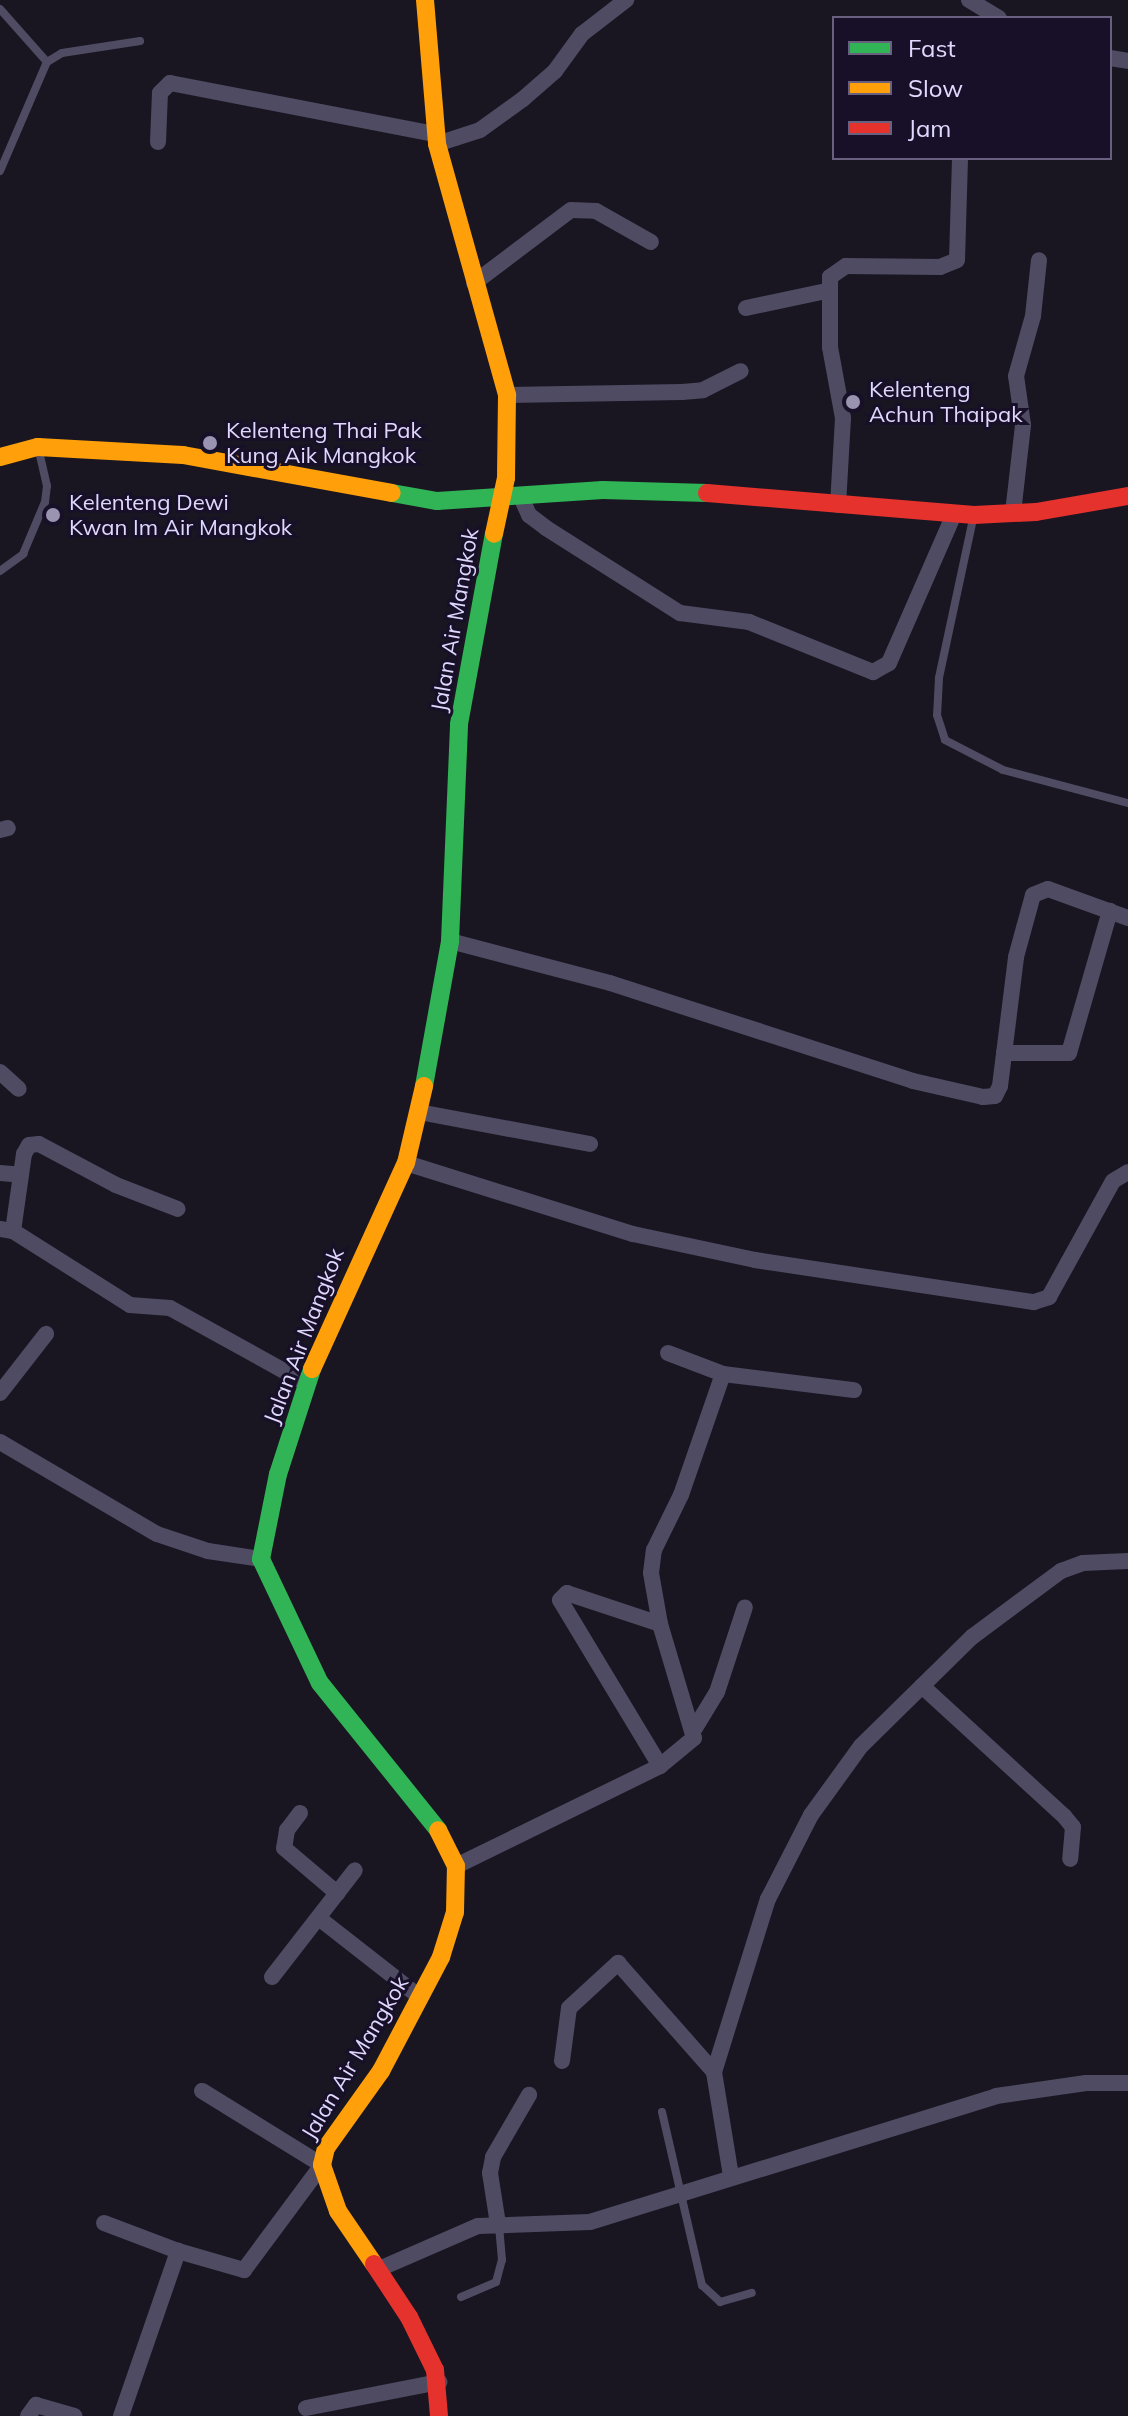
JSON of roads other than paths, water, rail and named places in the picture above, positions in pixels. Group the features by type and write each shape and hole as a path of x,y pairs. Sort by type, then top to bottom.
{"street":[{"name":"Jalan Air Mangkok","path":"261,1559 278,1474 306,1383 406,1163 419,1112 450,941 459,724 469,650 511,498 507,395 436,139 425,0"},
{"path":"158,142 160,93 170,83 436,139 480,130 555,71 582,34 626,0"},
{"path":"969,0 996,16"},
{"path":"838,505 843,418 826,291 830,277 846,266 940,267 957,260 960,160"},
{"path":"474,283 571,210 596,211 651,242"},
{"path":"1013,513 1023,425 1016,376 1033,316 1039,260"},
{"path":"746,308 826,291"},
{"path":"507,395 703,390 741,371"},
{"name":"Jalan Air Mangkok","path":"0,457 38,447 183,455 437,501 603,490 974,515 1013,513 1128,496"},
{"path":"511,498 546,528 680,613 749,622 873,672 889,663 954,514"},
{"path":"450,941 610,983 913,1081 983,1097 995,1096 1000,1086 1016,957 1033,895 1048,889 1128,918"},
{"path":"1004,1053 1069,1053 1110,911"},
{"path":"0,1072 19,1089"},
{"path":"419,1112 590,1144"},
{"path":"178,1209 116,1185 39,1144 29,1145 24,1154 7,1230 130,1305 170,1308 306,1383"},
{"path":"406,1163 649,1237 755,1260 1034,1302 1049,1297 1113,1181 1128,1172"},
{"path":"0,1173 21,1175"},
{"path":"0,1393 46,1334"},
{"path":"668,1353 723,1374 854,1390"},
{"path":"695,1728 660,1624 651,1573 654,1550 681,1495 723,1374"},
{"path":"0,1442 157,1534 208,1551 261,1559 320,1683 363,1743 436,1827 456,1866 660,1766 689,1745 695,1728 717,1692 745,1607"},
{"path":"731,2176 714,2072 768,1899 811,1815 861,1746 972,1637 1061,1571 1083,1563 1128,1561"},
{"path":"660,1624 567,1593 560,1600 660,1766"},
{"path":"922,1686 1064,1816 1073,1827 1070,1859"},
{"path":"300,1813 287,1830 284,1848 337,1893"},
{"name":"Jalan Air Mangkok","path":"439,2416 439,2382 379,2269 338,2211 322,2165 326,2148 381,2071 451,1931 456,1866"},
{"path":"272,1977 355,1870"},
{"path":"320,1919 420,1997"},
{"path":"562,2061 569,2008 618,1963 714,2072"},
{"path":"379,2269 460,2231 498,2224 590,2222 996,2096 1086,2083 1128,2083"},
{"path":"104,2223 178,2251 244,2270 322,2165 202,2091"},
{"path":"498,2224 490,2173 493,2157 529,2095"},
{"path":"121,2416 178,2251"},
{"path":"306,2408 439,2382"},
{"path":"28,2416 36,2405 74,2416"}],"lane":[{"path":"0,9 47,62"},
{"path":"0,171 47,62 62,53 140,41"},
{"path":"0,571 23,554 45,502 47,486 38,447"},
{"path":"974,515 939,678 937,715 945,740 1003,770 1128,803"},
{"path":"662,2112 677,2193 708,2294 720,2302 752,2293"},
{"path":"461,2297 487,2288 500,2274 498,2224"}],"place":[{"name":"Kelenteng Achun Thaipak","path":"853,402"},
{"name":"Kelenteng Thai Pak Kung Aik Mangkok","path":"210,443"},
{"name":"Kelenteng Dewi Kwan Im Air Mangkok","path":"53,515"}]}
